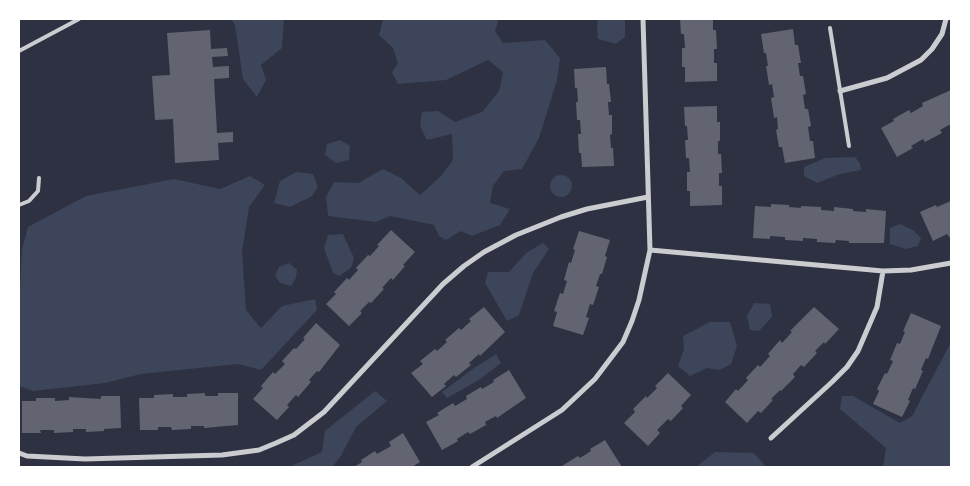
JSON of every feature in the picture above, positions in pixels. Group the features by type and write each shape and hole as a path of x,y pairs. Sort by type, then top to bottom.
{"street":[{"path":"472,467 562,410 595,379 622,342 632,321 639,300 650,250 643,19"},
{"path":"840,91 887,78 921,60 932,49 942,34 946,19"},
{"path":"19,454 85,459 222,455 259,450 294,435 324,412 443,284 484,252 561,216 648,197"},
{"path":"650,250 883,271 911,270 951,263"},
{"path":"771,438 847,367 858,351 878,307 883,271"}],"lane":[{"path":"19,51 79,19"},
{"path":"830,28 849,146"},
{"path":"19,205 29,201 38,191 39,178"}],"shaded area":[{"path":"231,19 284,19 282,48 261,65 266,80 257,97 243,79 235,25"},
{"path":"383,19 499,19 495,31 503,43 545,40 560,58 557,80 539,138 522,169 504,171 493,186 490,203 510,209 500,225 472,236 461,231 446,240 439,236 434,225 390,216 376,222 328,216 326,197 334,182 358,183 383,169 401,178 420,195 440,177 453,160 452,134 427,140 420,126 422,112 438,111 455,122 482,112 499,91 503,72 488,60 446,80 398,84 392,72 398,63 393,48 379,35"},
{"path":"598,19 625,19 625,37 616,44 598,39"},
{"path":"340,140 350,146 349,160 336,163 325,155 327,144"},
{"path":"855,157 860,163 861,170 840,174 817,183 804,176 804,167 825,158"},
{"path":"296,172 313,174 318,187 312,196 290,207 274,203 280,181"},
{"path":"561,175 569,178 572,186 569,194 561,197 553,194 550,186 553,178"},
{"path":"250,176 265,185 249,207 242,252 246,310 261,328 282,306 315,299 317,310 261,370 238,364 141,374 105,383 33,391 19,386 19,310 22,249 28,227 86,196 174,179 220,189"},
{"path":"900,224 913,230 921,238 918,246 906,249 890,244 890,228"},
{"path":"343,234 354,258 351,268 339,276 333,273 324,248 328,235"},
{"path":"543,243 549,249 533,273 519,315 507,321 485,283 488,272 509,272 526,253"},
{"path":"289,263 297,270 296,278 291,286 280,283 275,276 279,267"},
{"path":"754,303 770,304 772,317 759,331 750,330 747,316"},
{"path":"710,322 730,322 737,346 731,364 719,370 707,368 690,376 678,366 684,349 683,336"},
{"path":"951,342 951,467 883,467 886,448 840,409 842,396 853,396 900,423 912,416"},
{"path":"496,354 501,363 479,380 447,398 442,392 474,368"},
{"path":"375,391 387,401 356,427 341,456 332,467 289,467 322,452 325,431"},
{"path":"715,452 754,453 766,467 696,467"}],"building":[{"path":"680,19 713,19 713,30 716,30 717,49 714,49 714,63 717,63 717,81 685,82 685,67 682,67 682,48 685,48 684,34 681,34"},
{"path":"793,29 795,45 798,45 801,63 798,63 800,76 803,76 806,94 803,95 805,109 808,109 811,126 808,127 810,141 813,141 815,158 785,163 782,147 779,147 776,130 778,129 777,117 774,118 771,98 774,97 772,84 769,85 766,53 764,53 761,34"},
{"path":"210,30 211,49 227,48 228,56 212,57 213,67 229,66 229,78 214,79 217,133 233,132 233,142 218,143 219,160 175,163 173,119 155,120 152,76 170,75 167,33"},
{"path":"606,67 611,102 608,102 609,115 612,115 612,134 610,135 614,166 582,167 581,153 579,153 578,134 581,134 580,120 577,120 576,102 578,102 574,69"},
{"path":"951,90 951,124 940,130 942,133 925,142 923,139 911,146 913,148 897,157 881,128 909,110 911,113 923,106 922,103"},
{"path":"717,106 717,122 720,122 718,154 721,154 722,173 719,173 719,186 722,186 722,205 690,206 690,191 687,191 687,172 690,172 689,158 686,158 685,140 688,140 684,107"},
{"path":"951,201 951,236 949,237 947,234 933,241 920,212"},
{"path":"771,204 801,208 801,206 821,207 821,210 834,211 834,207 866,212 866,209 886,211 884,243 849,243 849,241 836,240 835,243 817,242 817,239 803,238 803,241 785,240 785,237 770,236 770,239 753,238 755,206 771,207"},
{"path":"391,230 415,252 393,280 391,278 382,288 384,289 371,303 369,302 360,311 362,313 349,326 326,304 336,294 334,292 347,278 349,280 358,270 356,268 368,255 370,256"},
{"path":"579,231 610,240 602,274 600,274 596,286 599,287 593,305 590,304 586,317 589,318 583,335 553,326 557,312 554,311 560,293 563,294 567,281 564,280 569,262 571,263 575,250 573,249"},
{"path":"484,307 505,332 480,356 479,354 469,363 471,365 456,377 454,375 444,384 446,386 432,397 411,373 423,364 420,361 435,349 437,351 447,342 445,340 459,328 461,330 471,321 469,319"},
{"path":"814,307 839,329 825,344 824,342 815,351 817,353 804,367 801,365 793,374 795,377 771,399 773,400 761,413 758,411 747,423 725,402 736,389 738,391 748,380 746,378 758,365 760,367 770,356 768,354 780,340 782,343 792,332 790,331"},
{"path":"911,313 941,326 902,417 873,404 879,391 877,389 893,361 890,360 897,343 900,344 905,332 903,331"},
{"path":"316,323 340,345 319,372 317,371 309,380 311,382 298,397 296,395 287,405 289,407 277,420 253,399 273,372 275,374 285,364 282,361 305,339 303,338"},
{"path":"509,370 526,398 497,418 496,416 485,422 486,425 470,434 468,432 457,439 458,441 442,450 426,422 439,415 437,413 453,403 455,406 467,399 466,396 494,382 493,380"},
{"path":"668,373 691,395 681,406 683,408 671,421 668,419 657,430 660,433 648,446 624,423 635,412 633,409 657,388 655,386"},
{"path":"205,393 205,396 218,396 218,393 238,393 238,425 204,428 204,426 191,426 191,429 172,430 171,427 158,427 158,430 140,430 139,398 154,398 154,395 173,394 173,397 187,397 187,394"},
{"path":"101,396 120,396 121,428 86,432 86,429 73,429 73,432 54,433 54,430 40,430 41,433 22,433 22,401 36,401 36,398 55,398 55,401 69,400 69,397 101,399"},
{"path":"403,433 420,462 412,467 354,467 375,451 377,454 391,446 389,442"},
{"path":"605,440 622,467 562,466 578,456 580,458"}]}
